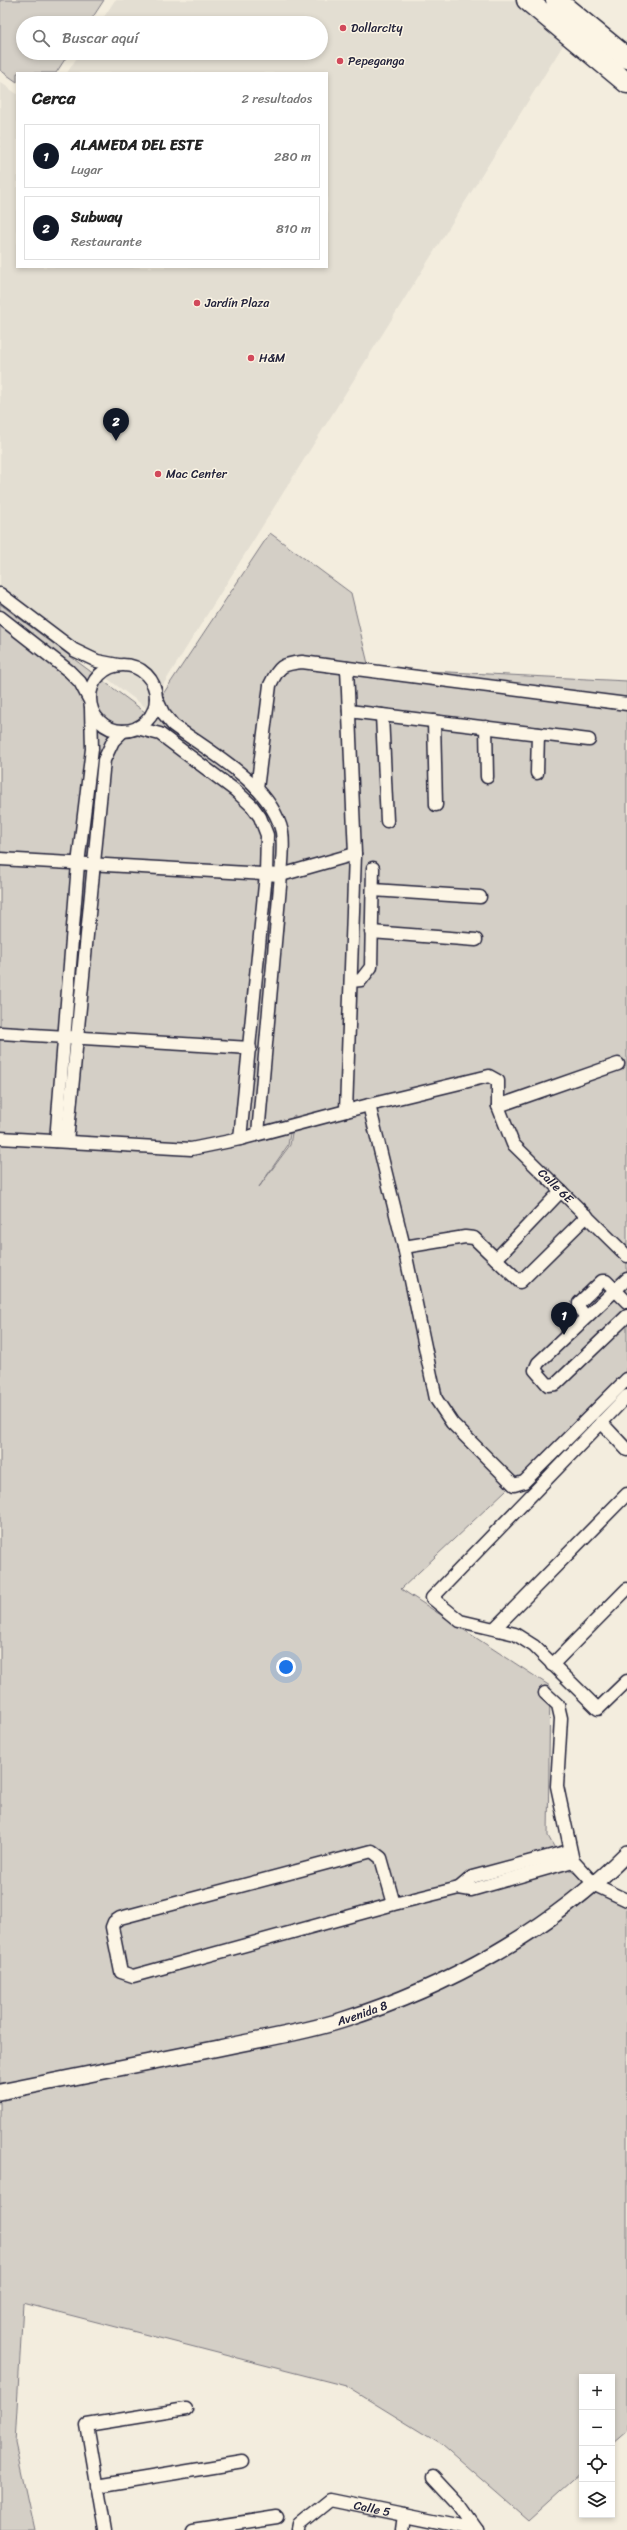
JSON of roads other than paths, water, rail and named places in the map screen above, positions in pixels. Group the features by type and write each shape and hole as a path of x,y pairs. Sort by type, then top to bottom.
{"highway":[{"path":"527,0 627,83"},
{"path":"556,0 627,58"}],"street":[{"path":"0,594 74,650 97,661 127,665 142,671 153,682 156,698 162,713 173,725 238,773 257,789 276,814 282,834 281,875 258,1134"},
{"path":"0,617 69,671 80,682 103,725 123,731 137,728 160,734 236,790 252,806 260,817 267,835 266,874 240,1139"},
{"path":"257,789 270,685 278,669 288,664 302,662 627,704"},
{"path":"62,1141 64,1037 78,864 92,749 90,703 94,680 101,673 118,665"},
{"path":"346,1111 355,854 347,668"},
{"path":"137,728 151,716 156,698"},
{"path":"349,711 589,740"},
{"path":"382,715 386,821"},
{"path":"434,721 436,805"},
{"path":"486,727 487,777"},
{"path":"62,1141 77,1038 104,760 113,741 123,731"},
{"path":"537,773 538,734"},
{"path":"238,773 252,768 261,758"},
{"path":"0,859 281,875 355,854"},
{"path":"351,981 361,980 371,967 373,868"},
{"path":"373,890 480,897"},
{"path":"371,932 476,940"},
{"path":"0,1033 250,1048"},
{"path":"0,1138 192,1149 240,1139 368,1105 489,1076 498,1081 498,1106 618,1064"},
{"path":"368,1105 404,1247 436,1399 452,1423 514,1485 524,1482 627,1378"},
{"name":"Calle 6E","path":"498,1106 513,1144 627,1256"},
{"path":"496,1259 561,1191"},
{"path":"404,1247 466,1237 474,1238 520,1282 587,1216"},
{"path":"615,1289 627,1279"},
{"path":"627,1302 606,1281 602,1281 579,1303 579,1308 586,1317 535,1368 548,1385 556,1384 627,1316"},
{"path":"627,1396 432,1598 460,1621 495,1628 515,1634 534,1646 598,1710 627,1681"},
{"path":"601,1422 627,1450"},
{"path":"495,1628 627,1494"},
{"path":"552,1665 627,1589"},
{"path":"545,1693 558,1705 561,1718 557,1786 571,1856 595,1885 627,1900"},
{"path":"394,1904 381,1858 372,1851 120,1918 114,1922 112,1927 122,1972 133,1976 394,1904 459,1888 472,1877 571,1856"},
{"name":"Avenida 8","path":"0,2092 293,2032 349,2018 451,1978 560,1912 595,1885 627,1854"},
{"path":"105,2530 87,2426 186,2409"},
{"path":"97,2486 243,2462"},
{"path":"433,2477 460,2506 477,2530"},
{"name":"Calle 5","path":"298,2528 330,2500 477,2530"},
{"path":"402,2530 404,2515"},
{"path":"192,2530 277,2517"}],"place":[{"name":"Dollarcity","path":"343,28"},
{"name":"Pepeganga","path":"340,61"},
{"name":"Jardín Plaza","path":"197,303"},
{"name":"H&M","path":"251,358"},
{"name":"Subway","path":"116,441"},
{"name":"Mac Center","path":"158,474"},
{"name":"ALAMEDA DEL ESTE","path":"564,1335"}]}
